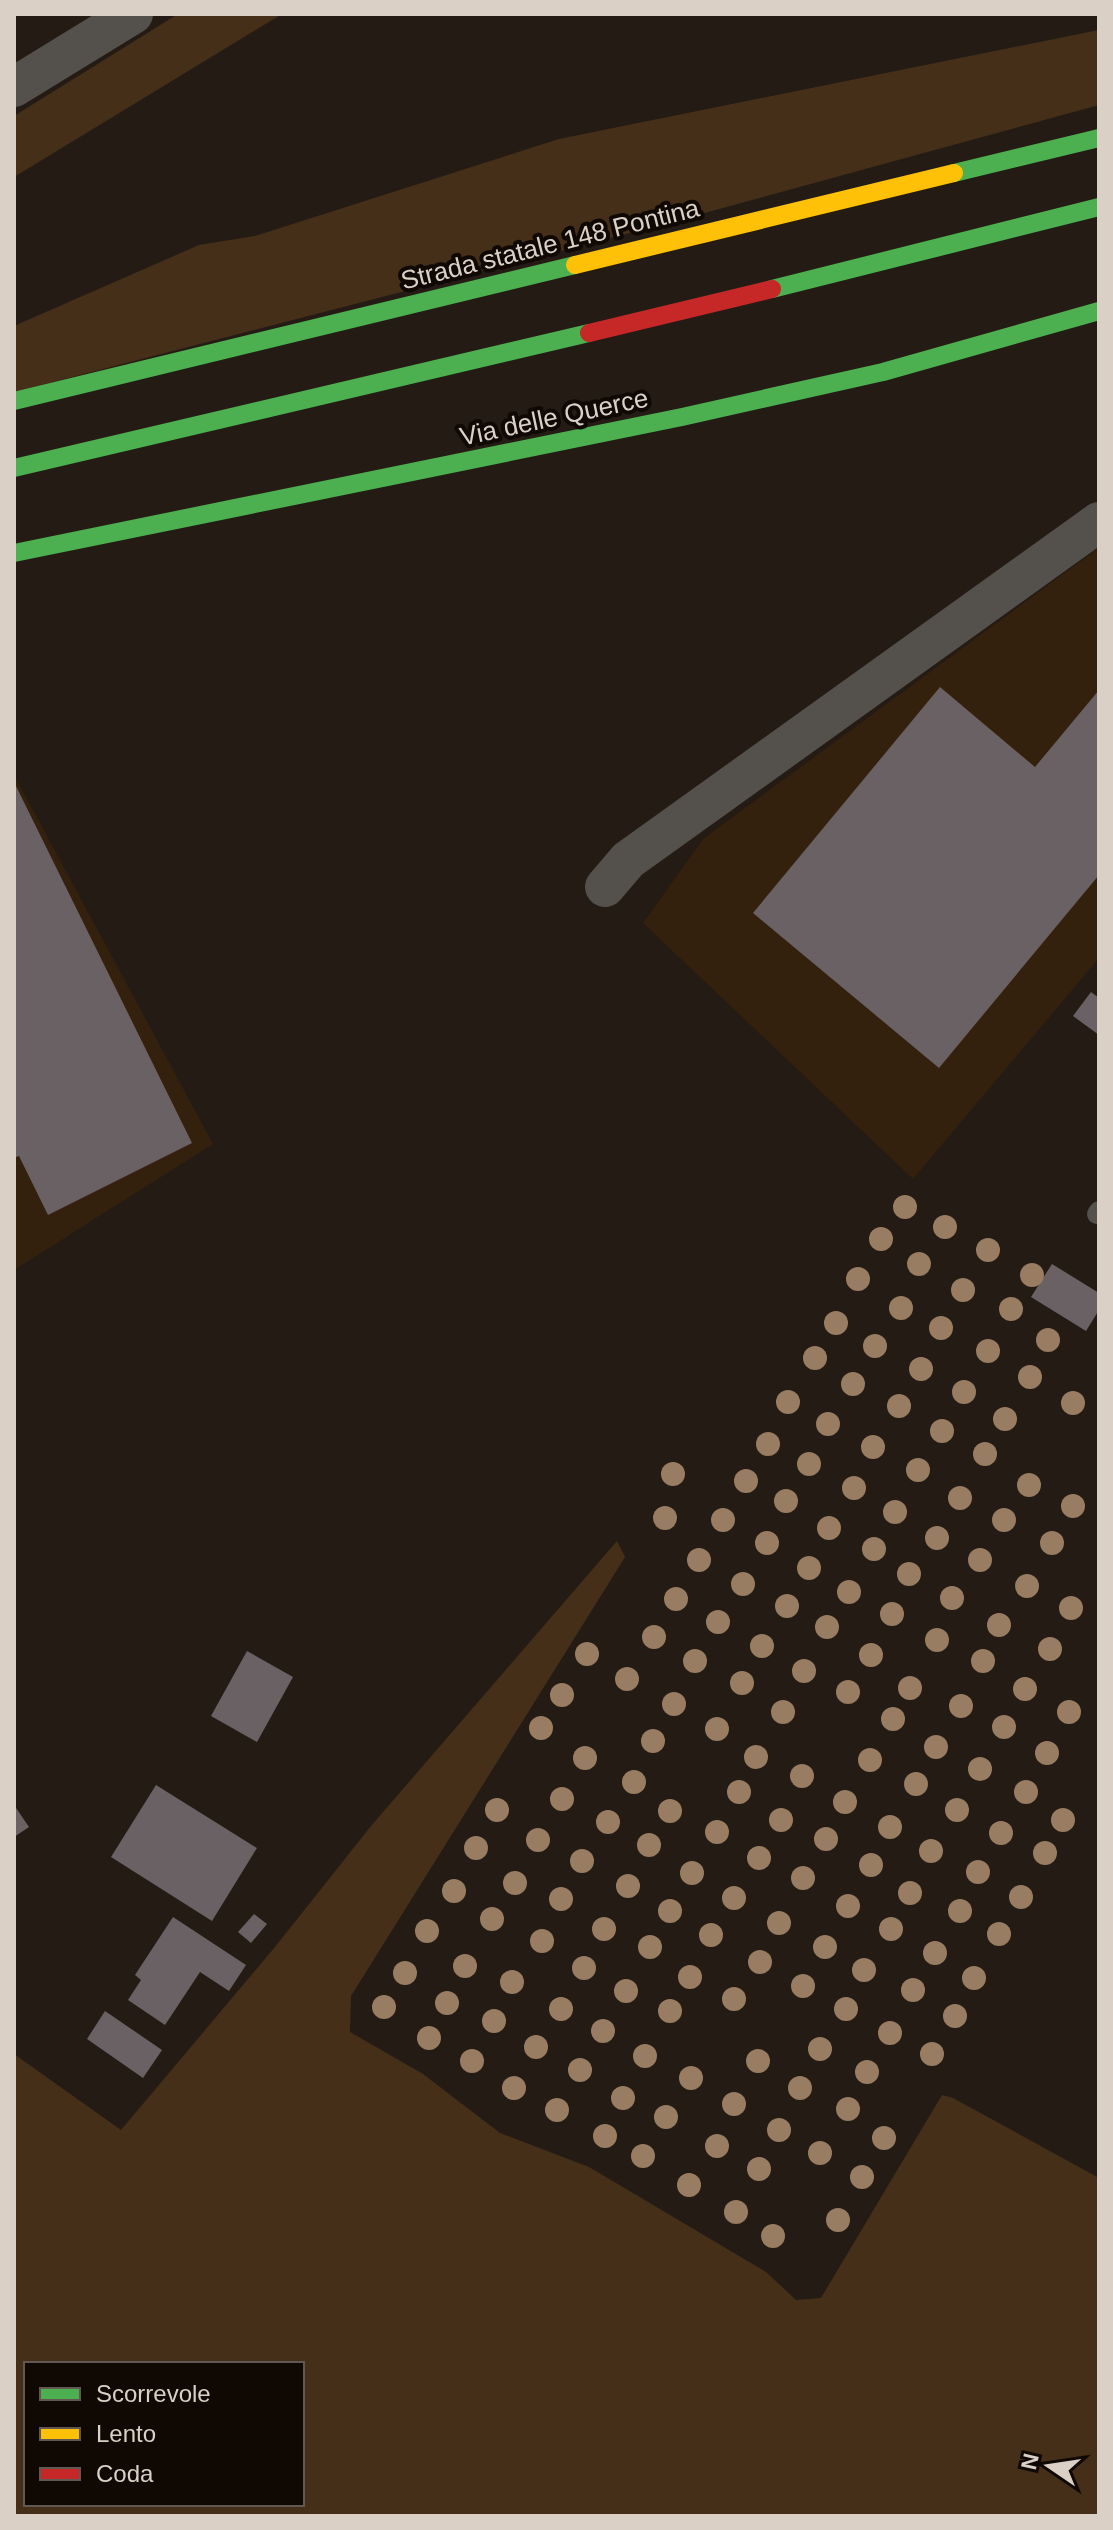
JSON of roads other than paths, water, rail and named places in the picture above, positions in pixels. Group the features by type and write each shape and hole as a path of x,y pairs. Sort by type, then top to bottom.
{"main road":[{"name":"Strada statale 148 Pontina","path":"14,401 1099,138"},
{"path":"14,468 667,315 1099,207"},
{"name":"Via delle Querce","path":"14,553 682,417 883,372 1099,311"}],"street":[{"path":"14,87 133,14"},
{"path":"605,887 628,860 1099,522"}]}
